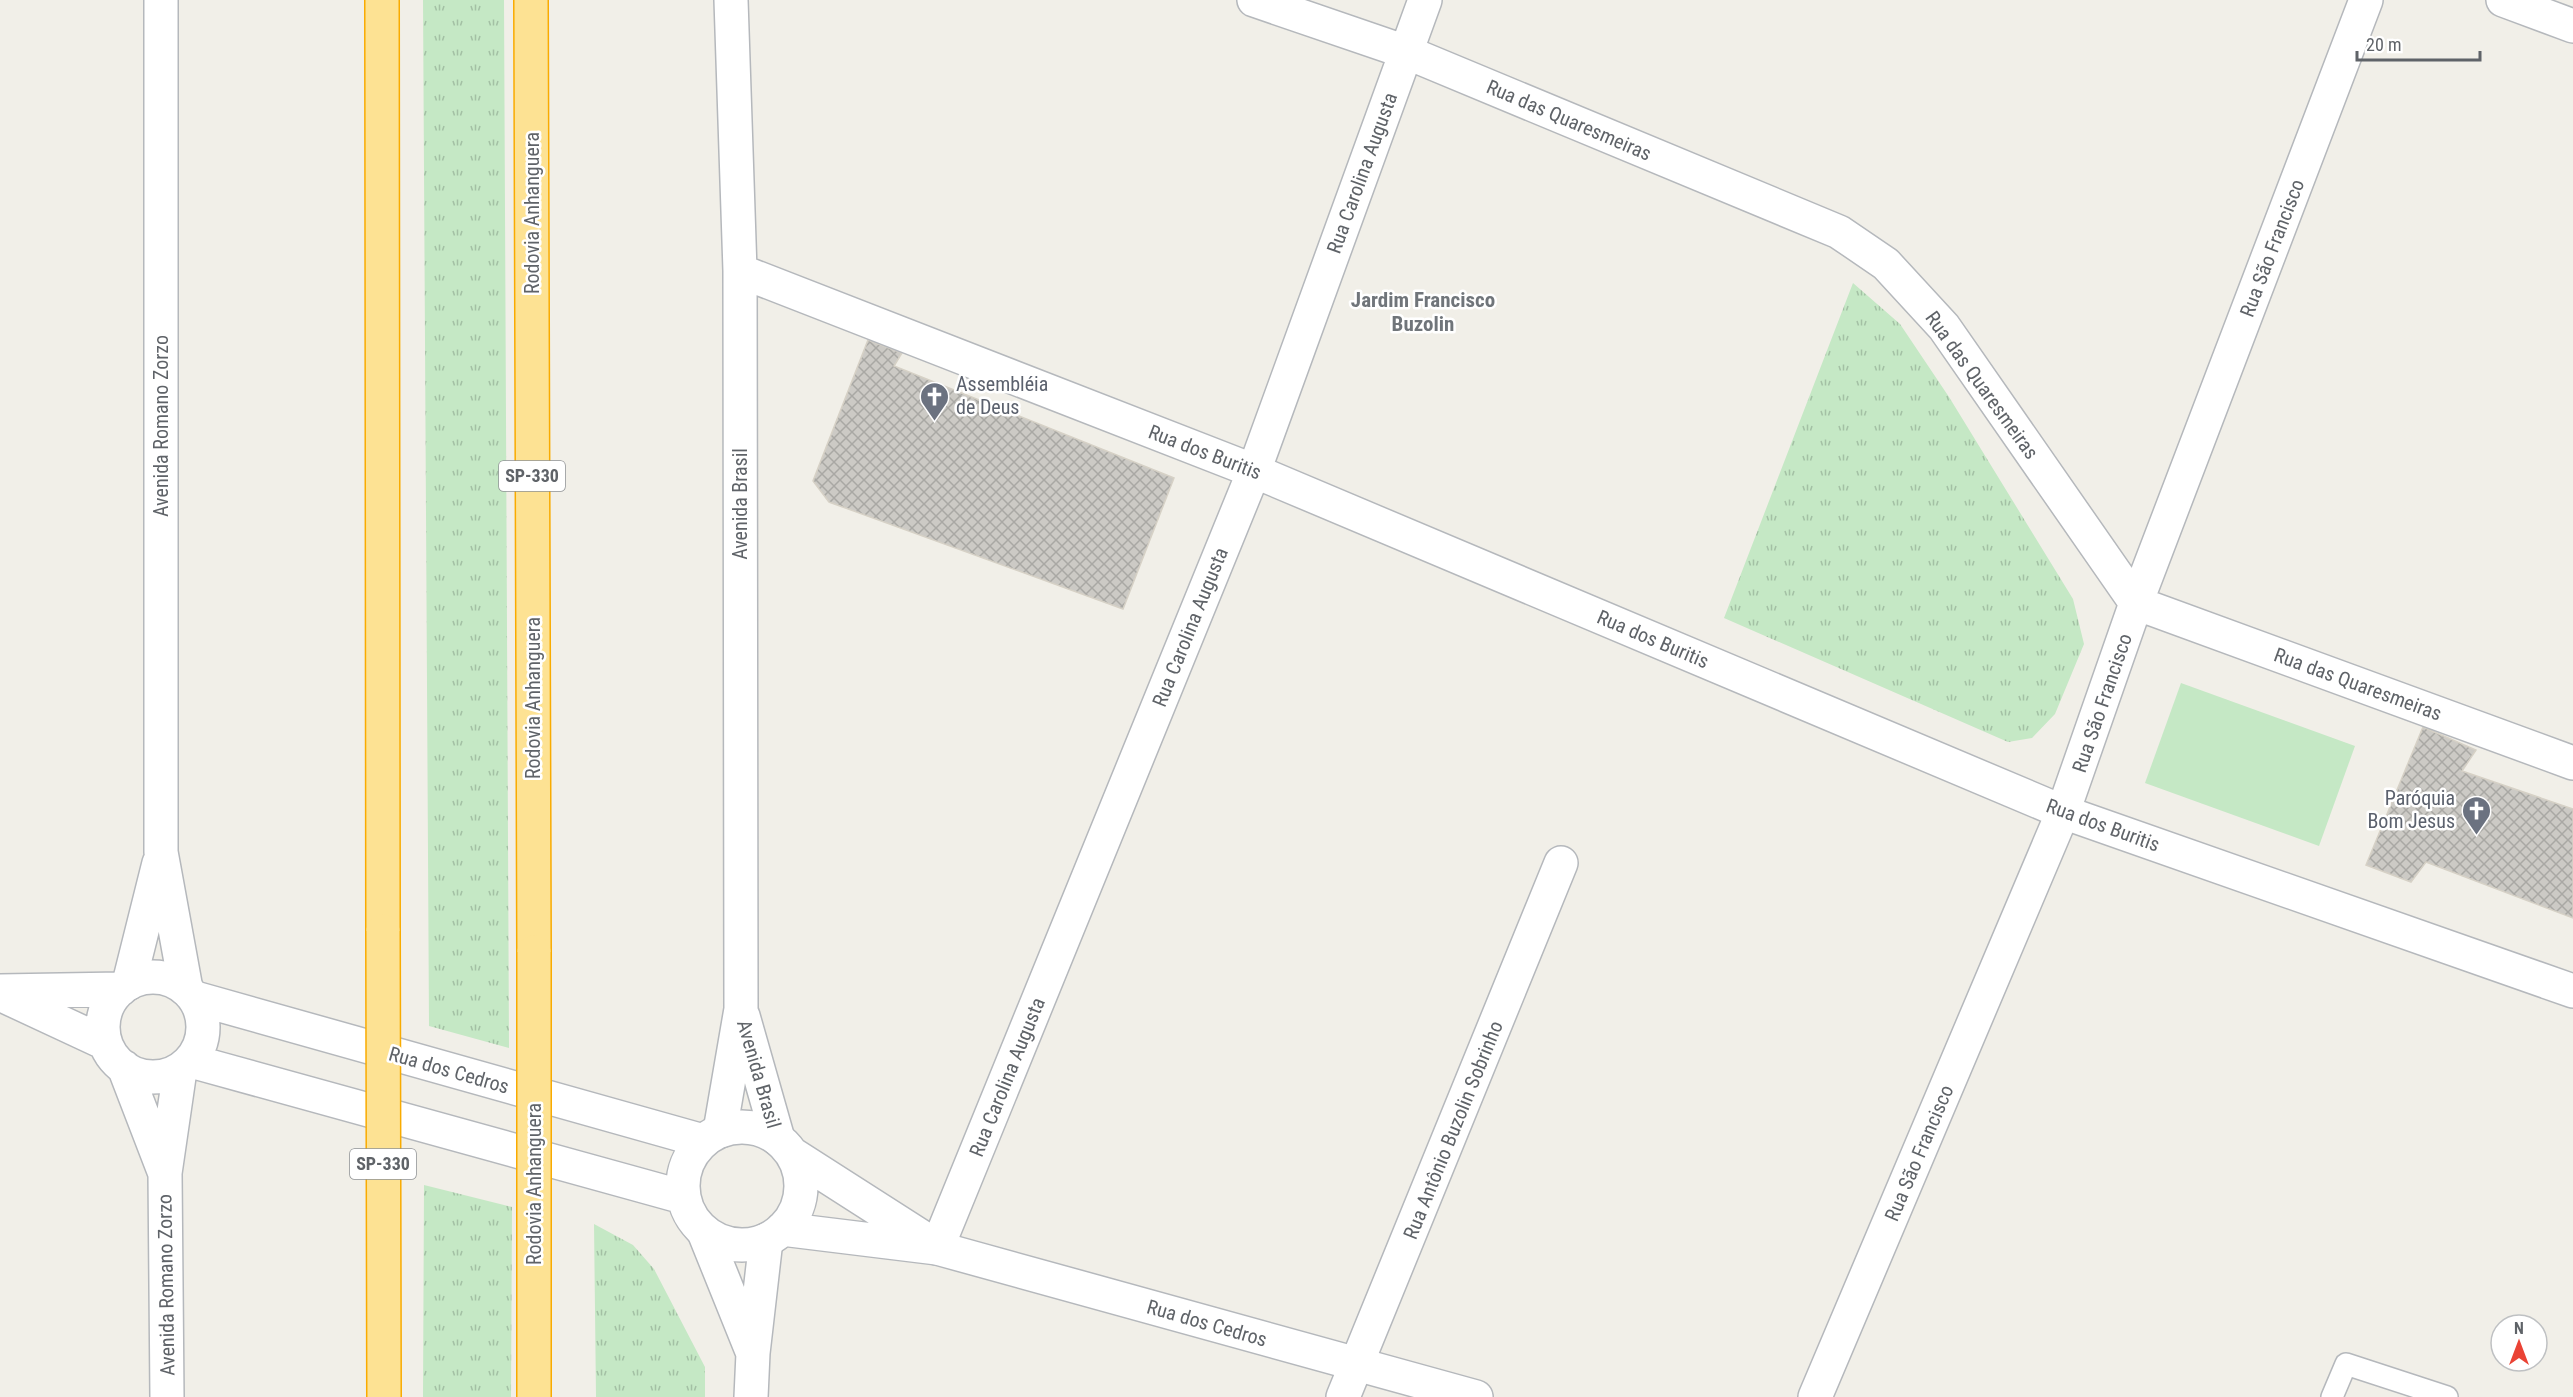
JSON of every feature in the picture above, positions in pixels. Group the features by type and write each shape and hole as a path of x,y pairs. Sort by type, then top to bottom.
{"highway":[{"name":"SP-330","path":"382,0 384,1397"},
{"name":"Rodovia Anhanguera","path":"531,0 534,1397"}],"street":[{"name":"Avenida Romano Zorzo","path":"161,0 161,852 190,994"},
{"name":"Avenida Brasil","path":"711,1136 741,1009 740,271 731,0"},
{"name":"Rua das Quaresmeiras","path":"1254,0 1406,52 1839,232 1886,264 1944,327 2136,603 2573,763"},
{"name":"Rua Carolina Augusta","path":"937,1248 1254,471 1425,0"},
{"name":"Rua São Francisco","path":"1815,1397 2063,812 2136,603 2366,0"},
{"path":"2503,0 2573,26"},
{"name":"Rua dos Buritis","path":"740,271 1254,471 2063,812 2573,991"},
{"name":"Avenida Romano Zorzo","path":"125,986 161,852"},
{"name":"Rua Antônio Buzolin Sobrinho","path":"1343,1397 1561,863"},
{"path":"0,992 114,1055 137,1074 151,1077 166,1076 185,1065 200,1047 204,1030 202,1014 190,994 173,981 158,977 143,978 125,986 111,1000 105,1013 103,1028 114,1055"},
{"path":"0,992 125,986"},
{"name":"Rua dos Cedros","path":"190,994 711,1136"},
{"name":"Avenida Brasil","path":"741,1009 785,1146"},
{"name":"Avenida Romano Zorzo","path":"114,1055 165,1173"},
{"name":"Avenida Romano Zorzo","path":"167,1397 165,1173 185,1065"},
{"path":"185,1065 683,1197"},
{"path":"704,1232 734,1245 751,1244 774,1234 793,1216 800,1202 802,1185 799,1168 785,1146 760,1129 740,1126 711,1136 690,1157 683,1177 683,1197 687,1210 704,1232 753,1353"},
{"name":"Rua dos Cedros","path":"785,1146 937,1248"},
{"path":"751,1397 753,1353 774,1234"},
{"name":"Rua dos Cedros","path":"774,1234 937,1248 1476,1397"}],"lane":[{"path":"2332,1397 2346,1364 2447,1397"}],"green space":[{"path":"423,0 504,0 509,1048 429,1026"},
{"path":"1853,283 1900,324 1949,397 2073,599 2084,644 2055,714 2032,738 2008,742 1724,618"},
{"path":"2181,683 2355,746 2319,846 2145,783"},
{"path":"424,1185 512,1207 511,1397 423,1397"},
{"path":"594,1224 633,1245 654,1269 705,1367 705,1397 596,1397"}],"building":[{"name":"Assembléia de Deus","path":"868,340 902,353 894,366 1174,478 1123,609 829,502 813,481"},
{"name":"Paróquia Bom Jesus","path":"2423,727 2476,750 2462,771 2573,809 2573,918 2426,862 2411,882 2366,865"}],"place":[{"name":"Assembléia de Deus","path":"935,422"},
{"name":"Paróquia Bom Jesus","path":"2476,836"}],"district":[{"name":"Jardim Francisco Buzolin","path":"1423,312"}]}
